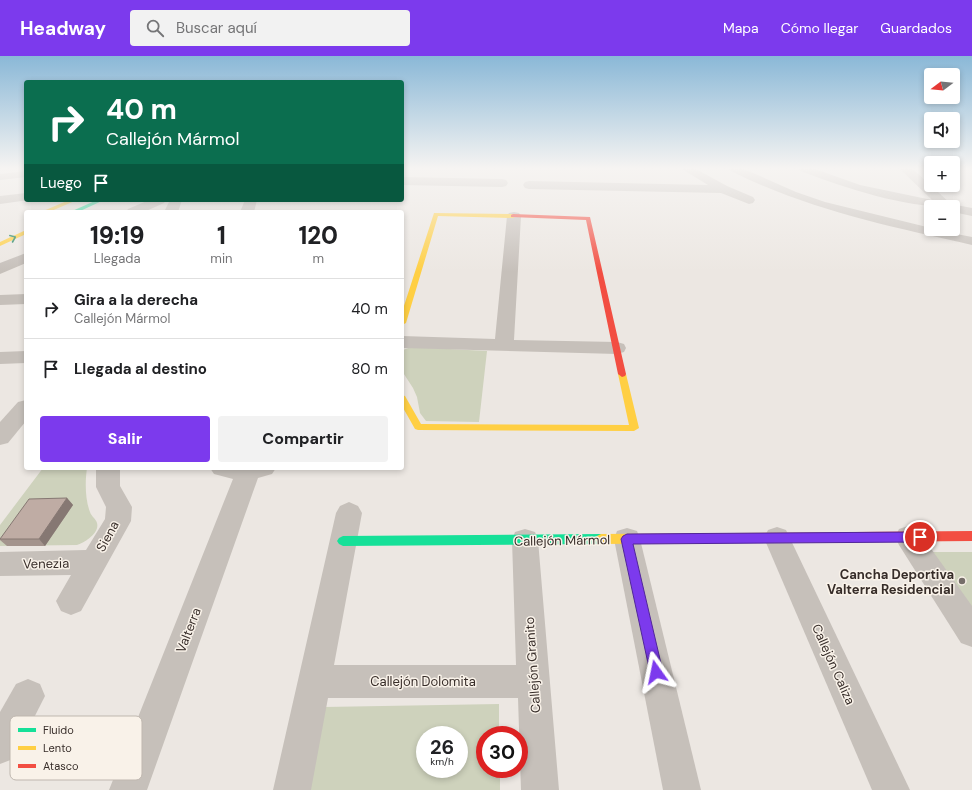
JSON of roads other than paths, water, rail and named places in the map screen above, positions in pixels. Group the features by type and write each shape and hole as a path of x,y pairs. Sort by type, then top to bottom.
{"street":[{"path":"49,210 66,203"},
{"path":"78,210 93,203"},
{"path":"138,210 153,203"},
{"path":"813,203 834,210 972,241"},
{"path":"960,209 972,212"},
{"path":"404,317 436,214 588,218 634,428 418,427 404,402"},
{"path":"504,345 514,216"},
{"path":"0,244 24,233"},
{"path":"0,270 24,259"},
{"path":"0,300 24,299"},
{"path":"404,342 616,348"},
{"path":"0,358 24,357"},
{"path":"0,437 24,409"},
{"name":"Siena","path":"71,601 92,562 118,521 119,507 108,487 108,470"},
{"name":"Valterra","path":"142,752 245,470"},
{"name":"Callejón Mármol","path":"292,790 346,527 525,540 972,536"},
{"path":"908,537 972,632"},
{"name":"Callejón Caliza","path":"777,538 891,790"},
{"path":"627,539 682,790"},
{"name":"Callejón Granito","path":"525,540 540,790"},
{"name":"Venezia","path":"0,564 92,562"},
{"name":"Callejón Dolomita","path":"314,682 533,681"},
{"path":"17,716 28,696"},
{"path":"1,744 10,728"},
{"name":"Valterra","path":"128,790 132,780"}],"place":[{"name":"Cancha Deportiva Valterra Residencial","path":"962,581"}]}
